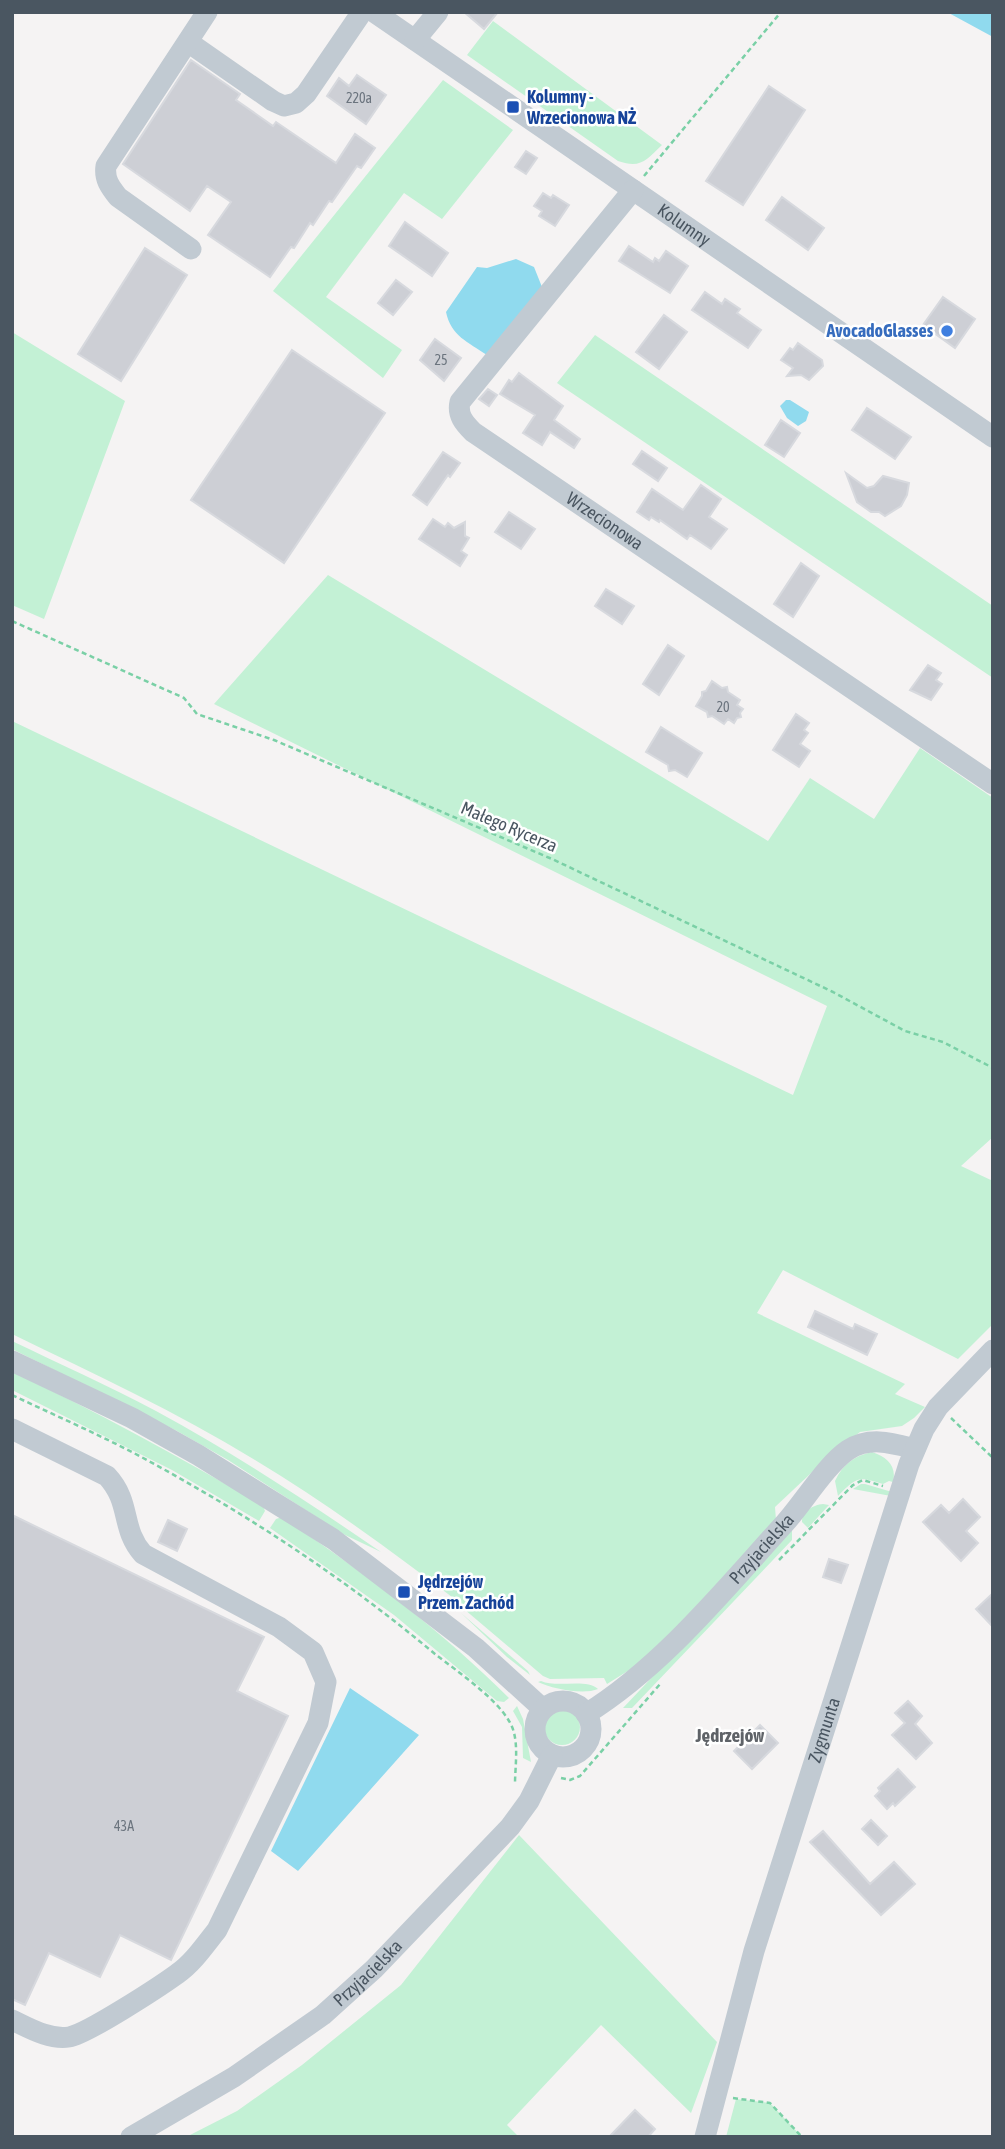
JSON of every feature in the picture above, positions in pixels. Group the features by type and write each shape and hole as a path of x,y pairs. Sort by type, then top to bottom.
{"street":[{"path":"191,249 118,197 105,174 106,166 207,12"},
{"path":"188,42 273,102 284,106 296,103 306,94 362,12"},
{"name":"Kolumny","path":"374,12 993,437"},
{"path":"415,40 438,12"},
{"name":"Wrzecionowa","path":"633,190 460,402 460,416 464,423 473,432 993,784"},
{"name":"Zygmunta","path":"705,2137 754,1951 915,1449 938,1407 993,1350"},
{"path":"12,1361 132,1418 263,1494 333,1539 476,1648 543,1709"},
{"path":"12,1429 107,1476 118,1488 130,1534 143,1554 279,1627 313,1652 326,1682 318,1723 217,1930 201,1950 178,1973 86,2031 68,2038 41,2033 12,2020"},
{"name":"Przyjacielska","path":"586,1714 610,1699 670,1648 787,1521 847,1451 873,1441 915,1449"},
{"path":"566,1701 574,1703 586,1714 589,1736 581,1749 568,1756 552,1755 540,1745 535,1730 538,1715 543,1709 566,1701"},
{"name":"Przyjacielska","path":"131,2137 234,2077 290,2039 323,2015 374,1969 510,1827 528,1801 552,1755"}],"path":[{"path":"633,190 780,12"},
{"name":"Małego Rycerza","path":"12,621 184,698 197,714 274,740 552,859 834,992 905,1031 943,1042 993,1068"},
{"path":"12,1395 131,1452 263,1528 415,1637 492,1700 510,1722 514,1735 515,1787"},
{"path":"938,1407 993,1458"},
{"path":"806,1532 857,1482 863,1480 900,1490"},
{"path":"558,1777 570,1780 580,1776 637,1708"},
{"path":"716,2096 770,2103 802,2137"}],"green space":[{"path":"493,21 662,145 643,162 632,164 618,161 467,55"},
{"path":"443,80 513,130 442,219 404,193 326,297 402,350 383,378 273,291"},
{"path":"12,332 125,401 44,619 12,605"},
{"path":"595,335 993,606 993,678 557,383"},
{"path":"328,575 768,841 810,778 874,819 920,748 993,798 993,1137 961,1166 993,1181 993,1324 958,1359 783,1270 757,1313 905,1384 895,1394 925,1407 902,1426 860,1432 826,1459 775,1507 776,1520 665,1640 639,1664 607,1684 604,1678 550,1679 543,1676 464,1609 465,1607 309,1494 226,1442 12,1334 12,721 793,1095 827,1006 214,704"},
{"path":"12,1341 185,1427 270,1478 381,1552 343,1534 228,1460 177,1431 12,1349"},
{"path":"12,1371 170,1453 263,1506 265,1511 259,1521 172,1470 12,1390"},
{"path":"872,1452 890,1463 894,1471 893,1482 883,1484 858,1480 838,1496 835,1481 845,1465 854,1458"},
{"path":"861,1484 892,1492 891,1496 853,1489"},
{"path":"829,1505 808,1528 802,1522 804,1515 812,1507"},
{"path":"282,1517 400,1602 456,1648 509,1698 504,1702 497,1701 394,1615 270,1528 276,1519"},
{"path":"792,1529 792,1540 632,1708 623,1708"},
{"path":"461,1613 528,1671 530,1675 507,1657"},
{"path":"538,1682 587,1684 598,1689 568,1690"},
{"path":"517,1706 523,1719 531,1762 523,1758 522,1727 513,1711"},
{"path":"562,1709 575,1714 580,1727 575,1740 562,1745 549,1740 544,1727 549,1714"},
{"path":"519,1835 717,2042 691,2113 601,2025 507,2125 519,2137 176,2137 190,2135 237,2111 302,2065 401,1985"},
{"path":"736,2099 770,2103 802,2137 726,2137"}],"water":[{"path":"947,12 993,12 993,37"},
{"path":"516,259 534,267 542,287 487,355 456,333 446,312 477,267 487,268"},
{"path":"786,400 809,412 806,421 798,426 787,418 780,406"},
{"path":"350,1688 419,1735 298,1871 271,1851"}],"building":[{"path":"464,12 498,12 484,29"},
{"path":"191,60 240,94 236,100 273,126 276,122 336,163 355,134 375,148 361,168 357,166 313,225 310,223 270,277 208,235 231,202 207,186 190,211 123,164"},
{"path":"357,75 386,95 366,124 327,96 339,78 349,86"},
{"path":"769,86 805,110 743,205 706,181"},
{"path":"526,151 537,158 526,174 515,167"},
{"path":"543,193 551,198 553,195 569,205 555,226 539,216 542,211 534,206"},
{"path":"782,197 824,228 808,250 766,220"},
{"path":"405,222 448,253 432,276 389,246"},
{"path":"629,246 653,262 655,258 659,261 666,251 688,266 670,293 619,261"},
{"path":"145,248 187,275 121,381 78,354"},
{"path":"396,280 412,292 393,315 378,303"},
{"path":"705,292 722,304 725,299 740,309 737,313 761,330 748,348 692,310"},
{"path":"943,297 975,319 955,348 923,325"},
{"path":"664,315 687,332 659,369 636,352"},
{"path":"435,339 461,358 444,381 420,360"},
{"path":"798,343 822,360 823,366 809,380 801,375 787,376 793,368 781,360 790,348 793,350"},
{"path":"292,350 385,413 284,563 191,500"},
{"path":"519,373 563,406 554,420 580,439 574,448 550,432 542,445 523,433 535,415 500,394 509,380 512,382"},
{"path":"488,389 497,395 489,406 479,399"},
{"path":"867,408 911,437 895,459 852,430"},
{"path":"781,420 800,433 784,457 765,445"},
{"path":"642,451 667,468 658,481 633,464"},
{"path":"443,452 460,463 427,505 413,495"},
{"path":"846,473 867,488 874,486 883,476 909,483 907,495 901,506 885,516 879,512 871,512 857,502"},
{"path":"701,485 721,499 709,517 727,529 711,549 690,535 687,539 660,520 659,522 651,517 649,520 637,512 652,489 683,510"},
{"path":"509,512 535,529 521,549 495,532"},
{"path":"433,519 445,527 448,523 454,528 465,522 465,536 469,538 461,551 467,555 460,566 419,539"},
{"path":"801,563 819,576 793,617 774,604"},
{"path":"606,589 634,606 622,624 595,606"},
{"path":"668,645 684,656 659,695 643,684"},
{"path":"928,665 941,673 936,680 942,684 931,700 910,690"},
{"path":"712,681 722,688 727,687 728,692 740,700 737,705 743,709 741,717 734,723 728,719 724,724 712,716 708,717 707,712 696,706 702,692 706,691"},
{"path":"796,714 809,723 804,730 808,733 800,744 810,751 799,767 773,750"},
{"path":"661,727 702,753 687,777 675,770 669,771 668,765 646,752"},
{"path":"815,1311 853,1329 855,1324 877,1334 867,1355 808,1327"},
{"path":"963,1499 980,1517 966,1531 978,1543 961,1561 923,1522 941,1505 949,1513"},
{"path":"12,1515 264,1637 237,1691 288,1716 171,1960 120,1935 100,1977 49,1953 25,2005 12,1999"},
{"path":"168,1520 187,1529 177,1551 158,1542"},
{"path":"829,1559 848,1565 841,1583 823,1577"},
{"path":"993,1593 993,1627 976,1609"},
{"path":"908,1701 922,1716 915,1724 932,1743 916,1759 892,1735 905,1723 895,1713"},
{"path":"760,1725 778,1743 752,1769 734,1751"},
{"path":"898,1769 915,1787 895,1806 893,1803 887,1809 875,1796 880,1791 878,1788"},
{"path":"871,1820 887,1836 878,1845 862,1829"},
{"path":"823,1831 870,1884 894,1862 915,1884 881,1915 810,1842"},
{"path":"635,2110 655,2129 648,2137 609,2137"}],"place":[{"name":"Kolumny - Wrzecionowa NŻ","path":"513,107"},
{"name":"AvocadoGlasses","path":"947,331"},
{"name":"Jędrzejów Przem. Zachód","path":"404,1592"}],"district":[{"name":"Jędrzejów","path":"730,1735"}]}
